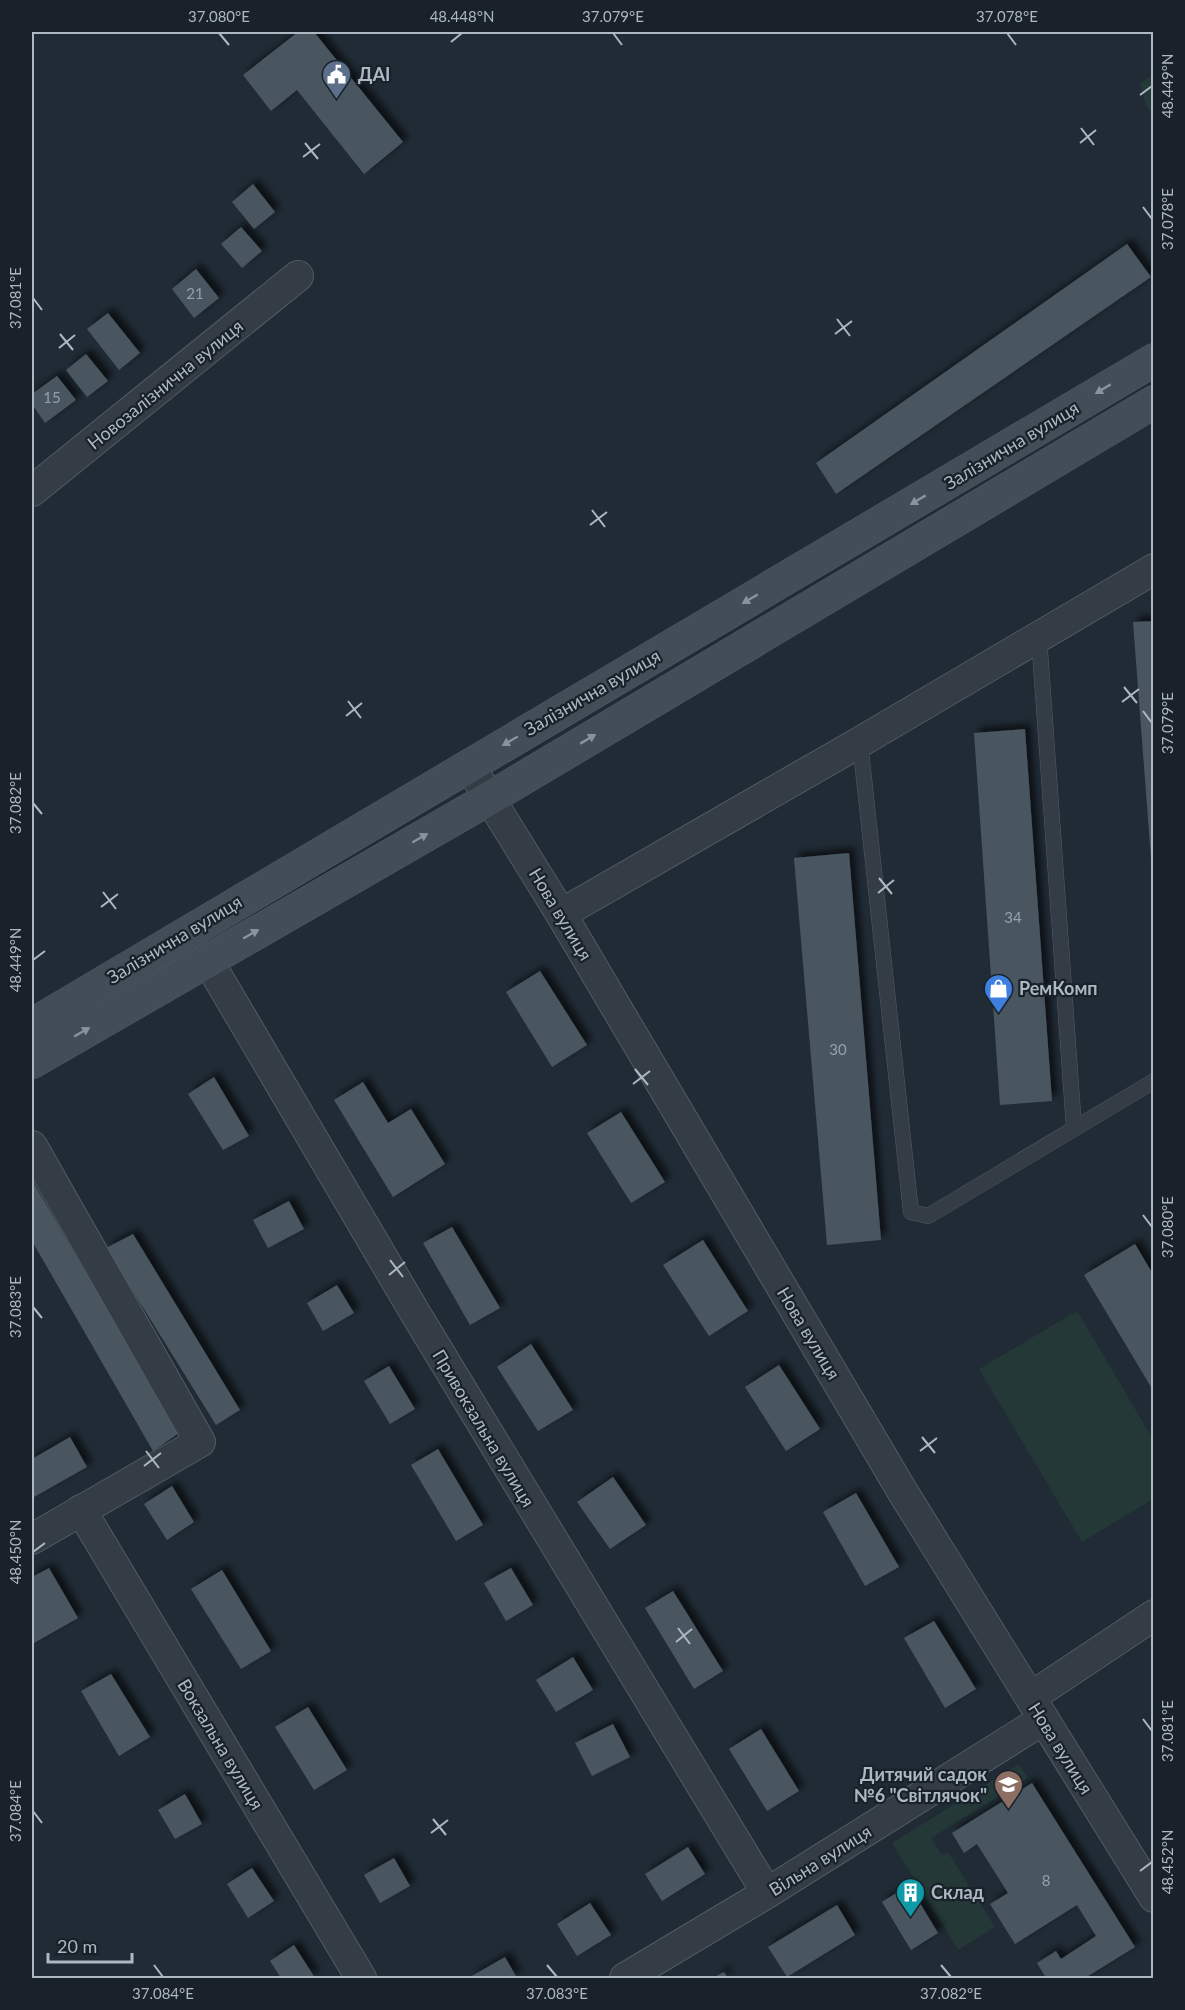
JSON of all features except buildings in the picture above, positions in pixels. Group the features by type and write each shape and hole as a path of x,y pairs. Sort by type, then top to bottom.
{"main road":[{"name":"Залізнична вулиця","path":"32,1025 1154,360"},
{"name":"Залізнична вулиця","path":"32,1062 207,959 490,798 1154,402"}],"street":[{"name":"Новозалізнична вулиця","path":"32,491 298,276"},
{"path":"561,914 1154,569"},
{"name":"Нова вулиця","path":"469,765 561,914 904,1494 1154,1897"},
{"name":"Привокзальна вулиця","path":"207,959 417,1316 767,1893"},
{"path":"32,1146 200,1442 32,1539"},
{"name":"Вокзальна вулиця","path":"81,1510 361,1978"},
{"name":"Вільна вулиця","path":"625,1978 767,1893 1037,1708 1154,1615"}],"lane":[{"path":"1039,637 1074,1128"},
{"path":"860,742 911,1212 928,1216 1154,1081"}],"green space":[{"path":"1153,74 1153,113 1146,106 1140,84"},
{"path":"1077,1311 1153,1439 1153,1499 1082,1542 979,1369"},
{"path":"1019,1764 1028,1778 931,1838 942,1855 948,1852 995,1927 958,1950 892,1843"}],"place":[{"name":"ДАІ","path":"337,100"},
{"name":"РемКомп","path":"998,1014"},
{"name":"Дитячий садок №6 \"Світлячок\"","path":"1008,1810"},
{"name":"Склад","path":"910,1918"}]}
